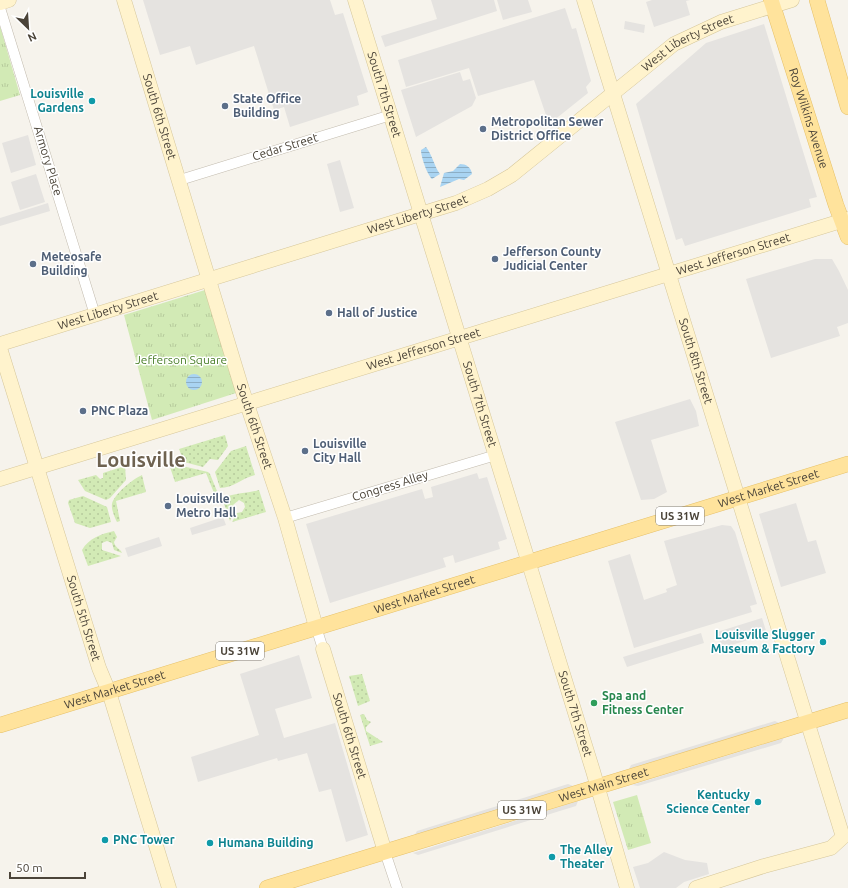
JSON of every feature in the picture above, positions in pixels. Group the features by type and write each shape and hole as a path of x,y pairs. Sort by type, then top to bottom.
{"main road":[{"path":"817,0 848,107"},
{"name":"Roy Wilkins Avenue","path":"772,3 845,221 848,237"},
{"name":"West Market Street","path":"0,725 848,464"},
{"name":"West Main Street","path":"267,888 848,710"}],"street":[{"path":"0,3 9,0"},
{"name":"South 6th Street","path":"124,0 247,404 284,518 385,852"},
{"name":"South 7th Street","path":"356,0 598,786 627,888"},
{"name":"South 8th Street","path":"584,0 807,722 846,837"},
{"name":"West Liberty Street","path":"0,344 456,203 488,189 512,175 674,44 712,25 772,3 792,0"},
{"name":"Armory Place","path":"0,8 92,300 95,314"},
{"name":"Cedar Street","path":"180,180 391,115"},
{"name":"West Jefferson Street","path":"0,480 845,221"},
{"name":"South 5th Street","path":"0,348 98,668 109,692 169,888"},
{"name":"Congress Alley","path":"284,518 496,455"},
{"path":"696,888 764,866 831,848 846,837"},
{"path":"385,852 397,888"}],"green space":[{"path":"0,26 20,95 0,101"},
{"name":"Jefferson Square","path":"205,290 236,393 152,420 124,315"},
{"path":"225,435 228,446 218,460 210,459 203,467 184,462 179,449"},
{"path":"246,446 255,475 225,488 220,488 215,472 231,451"},
{"path":"178,465 208,472 217,491 214,493 206,473 175,482 170,467"},
{"path":"125,466 126,480 110,498 106,500 85,491 78,480 96,475 100,479 103,478 103,473"},
{"path":"142,475 146,492 116,501 120,521 117,522 112,508 113,500 124,487"},
{"path":"259,490 266,512 232,522 237,513 242,512 245,507 244,503 239,500 233,505 235,511 230,521 223,501 225,497"},
{"path":"83,496 107,507 111,522 90,528 75,523 68,503 69,500"},
{"path":"114,531 117,537 114,542 116,547 122,553 114,550 112,543 107,541 102,543 102,550 121,556 88,566 82,550 88,542 96,537"},
{"path":"362,674 370,701 358,706 349,676"},
{"path":"364,714 367,720 371,722 366,727 366,731 383,742 370,746 360,715"},
{"path":"637,795 651,843 628,850 613,802"}],"shaded area":[{"path":"143,0 330,0 335,15 343,13 368,92 357,96 359,105 290,127 284,107 274,110 254,46 196,65 190,46 160,55"},
{"path":"431,0 494,0 497,11 385,47 381,36 437,19"},
{"path":"497,0 528,0 532,12 503,20"},
{"path":"652,0 690,0 686,1 690,15 654,27 646,2"},
{"path":"565,8 572,29 576,28 591,81 586,87 588,93 553,121 547,118 534,80 478,96 469,68 406,87 398,60"},
{"path":"625,21 645,25 644,33 624,29"},
{"path":"764,24 817,197 809,199 811,207 685,246 682,238 676,240 636,104 706,43"},
{"path":"460,72 463,81 470,79 476,98 472,106 416,137 401,90"},
{"path":"28,135 36,165 11,173 2,143"},
{"path":"340,160 354,208 340,212 327,164"},
{"path":"36,174 45,202 20,210 11,182"},
{"path":"48,203 50,211 0,226 0,218"},
{"path":"815,259 832,259 839,271 848,290 848,323 837,327 840,336 771,358 746,279"},
{"path":"690,399 696,411 699,426 651,440 667,492 654,499 641,500 615,422"},
{"path":"477,473 479,479 487,477 507,539 498,542 500,549 455,563 453,555 443,558 446,567 330,603 306,524 422,489 425,499 433,497 431,487"},
{"path":"796,503 808,542 816,540 826,573 781,587 759,514"},
{"path":"223,517 226,525 192,535 190,528"},
{"path":"722,525 731,526 735,532 757,604 750,606 752,612 634,648 608,561 630,554 644,600 667,592 666,589 677,585 664,541"},
{"path":"159,537 162,546 128,557 125,548"},
{"path":"762,618 767,634 722,648 717,632"},
{"path":"701,633 704,643 627,667 623,657"},
{"path":"299,655 312,698 275,709 284,738 335,723 368,835 346,842 331,789 319,792 307,753 278,761 277,758 198,782 191,757 259,735 240,674"},
{"path":"775,721 779,723 629,769 631,765"},
{"path":"784,738 781,743 638,786 632,785"},
{"path":"568,784 573,786 414,836 417,831"},
{"path":"578,801 576,806 418,855 413,853"},
{"path":"664,852 685,860 707,863 709,874 684,882 676,888 640,888 633,867 648,863"}],"water":[{"path":"426,147 440,174 432,179 426,169 421,153 421,150"},
{"path":"460,164 468,166 471,169 472,174 464,180 459,179 440,187 444,173 453,171"},
{"path":"191,374 197,374 202,379 200,388 197,390 191,390 186,385 186,379"}],"place":[{"name":"Louisville Gardens","path":"92,101"},
{"name":"State Office Building","path":"225,106"},
{"name":"Metropolitan Sewer District Office","path":"483,129"},
{"name":"Jefferson County Judicial Center","path":"495,259"},
{"name":"Meteosafe Building","path":"33,264"},
{"name":"Hall of Justice","path":"329,313"},
{"name":"PNC Plaza","path":"83,411"},
{"name":"Louisville City Hall","path":"305,451"},
{"name":"Louisville Metro Hall","path":"168,506"},
{"name":"Louisville Slugger Museum & Factory","path":"823,642"},
{"name":"Spa and Fitness Center","path":"594,703"},
{"name":"Kentucky Science Center","path":"758,802"},
{"name":"PNC Tower","path":"105,840"},
{"name":"Humana Building","path":"210,843"},
{"name":"The Alley Theater","path":"552,857"}],"district":[{"name":"Louisville","path":"141,460"}]}
